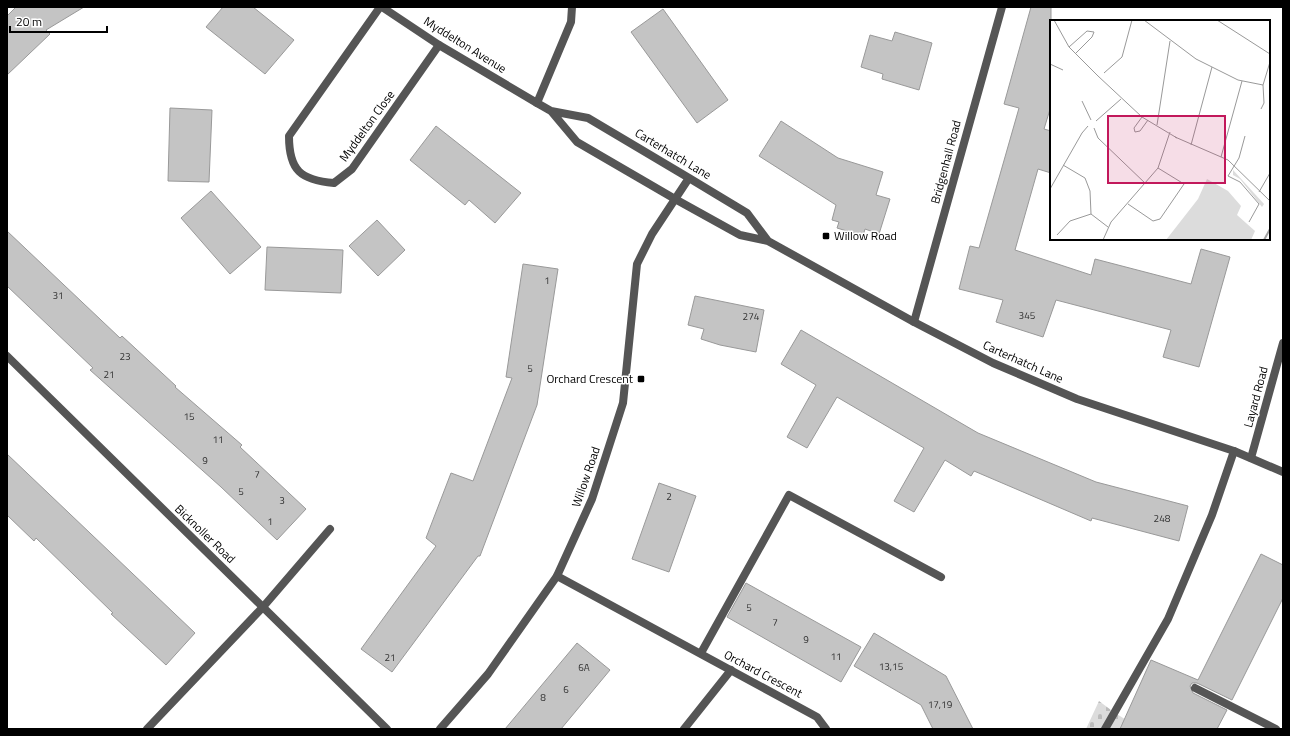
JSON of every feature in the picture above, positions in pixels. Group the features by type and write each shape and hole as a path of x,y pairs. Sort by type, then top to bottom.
{"street":[{"name":"Myddelton Avenue","path":"381,7 439,45 536,103"},
{"name":"Myddelton Close","path":"381,7 289,136 289,154 300,174 314,181 334,183 352,169 439,45"},
{"path":"536,103 570,22 572,7"},
{"name":"Bridgenhall Road","path":"914,322 1002,7"},
{"name":"Carterhatch Lane","path":"536,103 551,111 588,118 689,178 747,213 768,241"},
{"name":"Carterhatch Lane","path":"551,111 577,142 675,200 740,235 768,241 914,322 993,363 1077,399 1234,451 1283,472"},
{"name":"Willow Road","path":"440,729 488,674 557,576 592,498 623,403 637,264 652,234 689,178"},
{"name":"Layard Road","path":"1251,458 1283,343"},
{"name":"Bicknoller Road","path":"7,356 387,729"},
{"path":"1104,729 1168,619 1212,515 1234,451"},
{"path":"701,654 789,495 942,577"},
{"path":"148,729 263,607 330,529"},
{"name":"Orchard Crescent","path":"557,576 818,717 826,729"},
{"path":"684,729 731,670"},
{"path":"1196,688 1276,729"}],"green space":[{"path":"1099,701 1115,713 1141,729 1086,729"}],"building":[{"path":"16,7 84,7 46,30 50,34 7,75 7,16"},
{"path":"223,7 253,7 294,40 265,74 206,27"},
{"path":"1031,7 1051,7 1050,109 1044,129 1050,131 1050,173 1038,169 1015,250 1091,275 1095,259 1191,284 1201,249 1230,257 1199,367 1163,357 1171,330 1056,300 1043,337 996,322 1003,300 959,289 970,246 979,248 1019,108 1004,104"},
{"path":"663,9 728,100 697,123 631,32"},
{"path":"895,32 932,43 919,90 882,79 883,74 861,67 870,35 892,41"},
{"path":"170,108 212,110 209,182 168,181"},
{"path":"781,121 838,158 883,172 876,195 890,199 879,234 865,229 863,236 837,228 839,222 832,220 836,205 759,156"},
{"path":"436,126 521,193 495,223 469,200 465,205 410,160"},
{"path":"211,191 261,247 230,274 181,218"},
{"path":"377,220 405,250 378,276 349,246"},
{"path":"7,231 120,338 122,336 176,386 175,387 242,445 240,447 306,509 277,540 221,487 90,370 93,368 7,286"},
{"path":"267,247 343,250 341,293 265,290"},
{"path":"523,264 558,269 537,405 480,556 478,556 392,672 361,649 436,546 426,538 451,473 473,481 512,378 506,377"},
{"path":"695,296 764,310 756,352 720,345 701,339 704,329 688,325"},
{"path":"801,330 978,433 1096,482 1188,506 1179,541 1092,518 1091,521 974,471 971,476 945,460 914,512 894,501 924,448 837,397 807,448 787,437 816,385 781,364"},
{"path":"7,454 195,633 166,665 111,614 113,613 36,538 34,541 7,515"},
{"path":"659,483 696,496 669,572 632,559"},
{"path":"1261,554 1283,565 1283,598 1232,700 1197,683 1192,683 1190,686 1193,693 1227,710 1217,729 1120,729 1151,660 1198,680"},
{"path":"746,583 861,647 841,682 727,617"},
{"path":"874,633 946,676 973,729 933,729 921,705 854,666"},
{"path":"577,643 610,670 561,729 505,729"}],"place":[{"name":"Willow Road","path":"826,236"},
{"name":"Orchard Crescent","path":"641,379"}]}
